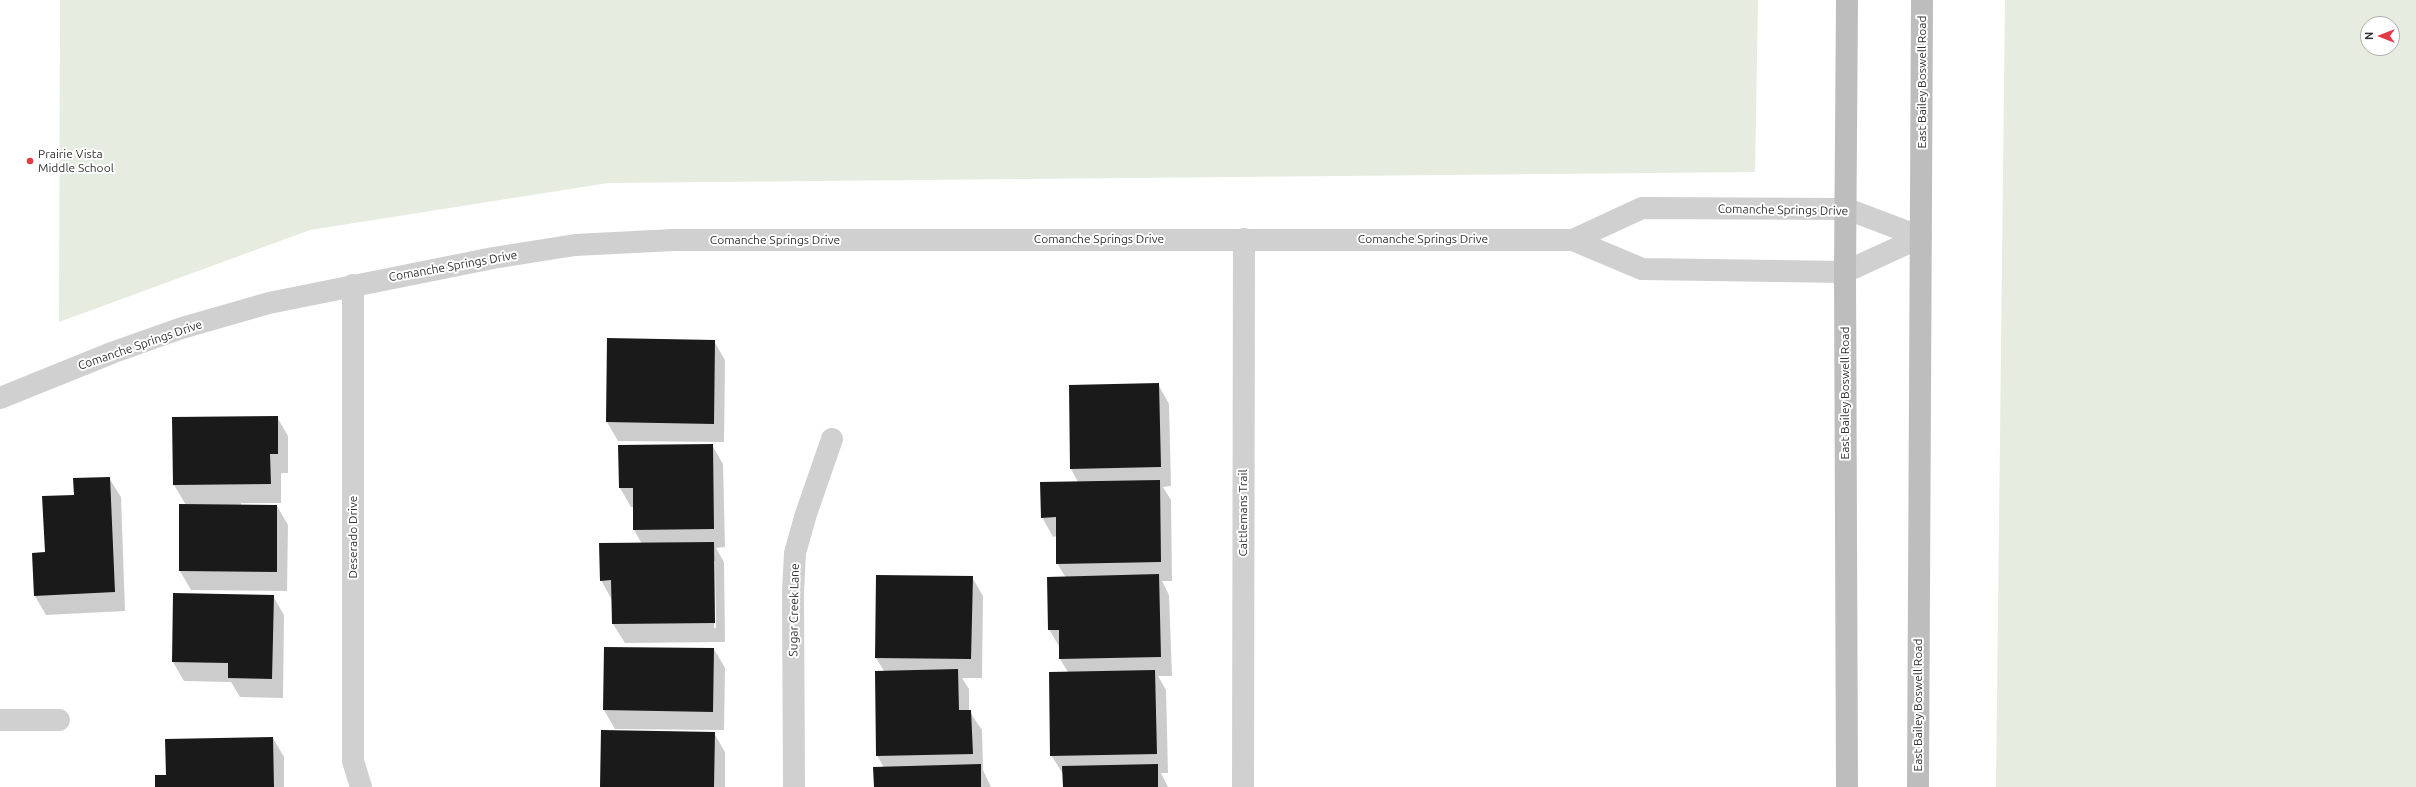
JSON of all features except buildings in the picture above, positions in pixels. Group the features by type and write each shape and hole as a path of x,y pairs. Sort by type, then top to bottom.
{"main road":[{"name":"East Bailey Boswell Road","path":"1847,0 1847,209 1845,272 1847,787"},
{"name":"East Bailey Boswell Road","path":"1918,787 1922,0"}],"street":[{"name":"Comanche Springs Drive","path":"1573,240 1642,208 1847,209 1921,237"},
{"name":"Comanche Springs Drive","path":"0,398 114,352 182,328 269,303 493,258 575,245 673,240 1573,240 1642,269 1845,272 1921,237"},
{"name":"Cattlemans Trail","path":"1243,787 1244,239"},
{"name":"Deserado Drive","path":"353,285 353,760 361,787"},
{"name":"Sugar Creek Lane","path":"794,787 793,592 795,553 806,514 832,439"},
{"path":"0,720 59,720"}],"shaded area":[{"path":"60,0 1758,0 1755,172 608,183 310,230 59,322"},
{"path":"2005,0 2416,0 2416,787 1996,787"}],"place":[{"name":"Prairie Vista Middle School","path":"30,161"}]}
